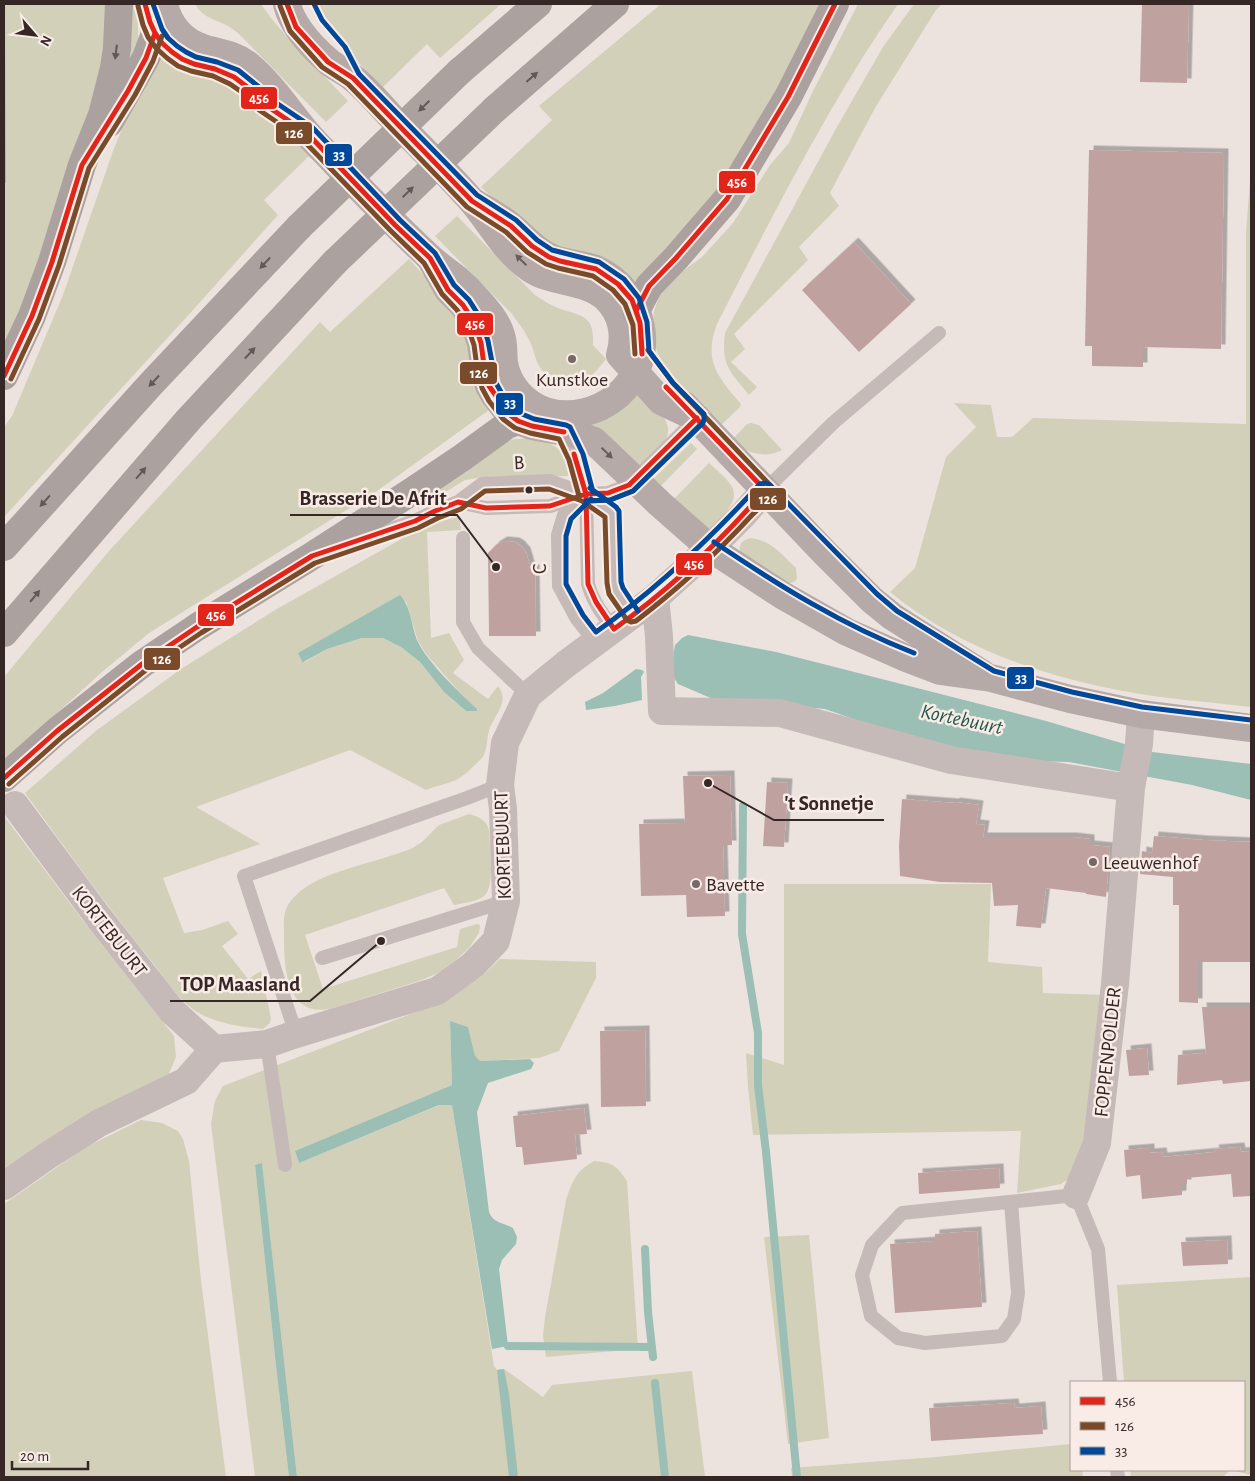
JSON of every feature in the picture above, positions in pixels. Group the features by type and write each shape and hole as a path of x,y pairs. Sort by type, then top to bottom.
{"highway":[{"path":"4,376 32,316 49,271 82,165 94,138 109,92 117,48 119,4"},
{"path":"4,547 150,385 299,227 459,72 538,4"},
{"path":"4,634 189,419 335,262 495,109 616,4"},
{"path":"636,312 649,286 727,199 788,97 835,4"},
{"path":"82,165 128,91 146,58 155,33"},
{"path":"4,778 76,715 142,664 197,626 312,556 431,478 506,425 516,410"}],"main road":[{"path":"145,4 155,33 172,52 194,64 231,65"},
{"path":"164,4 172,25 181,35 193,44 225,53 234,77 264,104 307,133 395,225 430,258 459,280 479,300 487,326 481,342 486,377 495,396 516,410 532,426 564,432 594,441 634,480 710,548 782,595 847,632 940,671 991,678 1070,699 1141,714 1251,728"},
{"path":"294,6 296,27 328,62 353,78 472,201 511,226 532,246 548,267 601,294 613,306 620,321 623,338 620,355 638,363 667,388 872,600 893,616 991,678"},
{"path":"516,410 536,407 557,414 567,415 586,412 603,405 618,394 625,387 638,363 642,334 640,323 632,300 618,284 596,269 560,261 548,267"}],"street":[{"name":"KORTEBUURT","path":"15,804 99,918 172,1011 214,1049 267,1044 436,991 473,966 496,941 506,901 503,809 500,785 505,743 528,695 566,664 655,598 744,515 766,490"},
{"path":"655,598 659,636 662,711 780,713 951,760 1132,784"},
{"name":"FOPPENPOLDER","path":"1076,1195 1097,1143 1115,984 1132,784 1139,744 1141,714"},
{"path":"4,1186 99,1123 186,1081 214,1049"}],"lane":[{"path":"766,490 833,424 939,333"},
{"path":"458,502 486,508 550,506 586,494 608,493 630,485 697,418"},
{"path":"564,432 576,457 586,494 588,584 592,598 614,629"},
{"name":"B","path":"312,556 416,521 458,502 482,484 550,482 586,494"},
{"path":"586,494 612,514 614,583 616,590 614,629"},
{"name":"C","path":"586,494 564,515 558,535 559,586 577,619 614,629"},
{"path":"463,538 463,622 478,648 528,695"},
{"path":"296,1034 244,876 500,785"},
{"path":"322,958 506,901"},
{"path":"267,1044 285,1165"},
{"path":"1011,1202 1018,1293 1014,1319 1002,1336 925,1344 898,1338 871,1316 862,1275 872,1245 902,1213 1076,1195 1098,1249 1110,1381"}],"shaded area":[{"path":"4,4 111,4 103,79 31,286 4,344"},
{"path":"127,4 135,4 138,17 138,41 122,85"},
{"path":"195,4 261,4 288,38 348,101 326,122 238,34 226,25 205,15"},
{"path":"318,4 501,4 440,58 427,44 382,88 336,37 322,15"},
{"path":"661,4 825,4 735,170 635,287 532,234 481,187 552,120 539,106"},
{"path":"858,4 898,4 848,81 802,161 717,324 712,348 715,368 741,404 717,429 668,373 657,352 652,330 654,311 660,294 672,279 702,257 733,223 770,165 789,143 813,91"},
{"path":"914,4 942,4 936,10 875,108 830,193 839,206 799,247 808,260 734,334 745,349 731,362 757,387 749,395 728,367 724,353 725,333 838,125 883,47"},
{"path":"160,54 188,72 223,83 238,92 303,148 309,156 264,200 278,215 4,517 4,427 12,416 63,295 113,151 134,100"},
{"path":"1251,168 1251,707 1123,691 1061,677 1000,656 971,643 916,611 890,592 915,568 946,457 976,427 954,403 991,405 997,437 1012,437 1033,418 1246,424 1246,232"},
{"path":"457,216 535,295 552,306 588,320 592,330 593,345 606,359 593,374 578,382 565,382 547,375 543,371 527,336 512,314 435,236"},
{"path":"409,259 464,320 493,407 377,491 149,633 102,672 4,762 4,677 109,551 320,322 330,332"},
{"path":"637,388 660,411 667,425 668,432 664,442 635,469 583,422"},
{"path":"750,423 759,425 782,450 775,453 761,454 748,451 730,442"},
{"path":"515,439 542,440 554,446 560,450 568,461 572,474 568,476 484,477 465,480 418,509 413,499 501,442"},
{"path":"691,443 697,449 657,490 649,483"},
{"path":"709,463 729,482 734,493 729,508 722,517 716,524 704,531 670,503"},
{"path":"459,517 461,530 427,532 431,638 449,633 464,660 453,673 488,699 498,686 502,692 502,703 491,725 483,757 459,778 426,790 350,750 196,807 260,844 163,878 184,933 202,930 228,921 238,934 222,946 248,979 261,971 271,1018 270,1023 263,1029 227,1024 210,1018 187,1005 170,986 25,793 97,730 181,669 275,610 430,523","holes":["406,601 418,641 427,655 476,711 466,711 444,692 420,662 401,647 383,638 362,638 327,649 303,663 299,653"]},
{"path":"751,538 771,545 781,553 796,568 797,579 787,584 740,553 742,542"},
{"path":"469,814 482,819 489,830 491,875 488,891 484,896 474,901 454,905 444,888 305,935 323,989 457,947 460,929 477,924 480,925 479,933 469,948 440,972 422,980 333,1008 318,1010 306,1007 298,1000 288,978 284,951 284,919 286,910 297,894 331,874 411,849 422,842 439,825"},
{"path":"4,816 84,922 174,1036 176,1057 168,1076 4,1175"},
{"path":"784,884 991,884 988,962 1042,967 1043,993 1107,995 1078,1172 1061,1184 1017,1193 1021,1131 753,1135 746,1053 784,1065"},
{"path":"500,959 596,962 596,978 559,1051 539,1058 480,1061 475,1057 468,1027 450,1021 452,1085 295,1151 299,1163 440,1105 452,1105 494,1366 497,1370 504,1369 543,1397 552,1385 692,1371 705,1477 297,1477 262,1164 255,1165 289,1477 255,1477 211,1124 215,1101 223,1086 442,1002 482,976"},
{"path":"141,1120 162,1123 178,1131 183,1139 189,1161 201,1280 226,1477 4,1477 4,1204 86,1147"},
{"path":"594,1161 605,1162 614,1166 627,1181 638,1349 546,1357 543,1335 545,1317 566,1200 576,1177"},
{"path":"809,1235 829,1438 788,1444 764,1237"},
{"path":"1251,1277 1251,1475 1236,1471 1245,1471 1245,1381 1124,1381 1117,1285"},
{"path":"1070,1444 1070,1471 1082,1471 1083,1477 792,1477 791,1468"},
{"path":"1130,1471 1229,1471 1223,1477 1131,1477"}],"water":[{"path":"5,4 6,183 4,183"},
{"path":"400,595 407,606 418,642 423,650 477,711 466,711 444,692 420,662 401,647 383,638 362,638 327,649 303,663 298,653"},
{"name":"Kortebuurt","path":"688,635 776,652 1046,721 1152,752 1251,764 1251,800 1192,785 1069,762 1002,760 914,740 825,709 713,699 678,684 674,678 673,657 675,645"},
{"path":"636,669 644,672 641,677 642,700 586,710 585,702 603,693"},
{"path":"450,1021 468,1027 475,1056 480,1061 530,1059 534,1063 531,1069 488,1083 477,1112 489,1212 496,1221 513,1228 517,1237 516,1244 502,1260 499,1269 508,1346 492,1349 452,1105 439,1105 299,1163 295,1151 452,1085"},
{"path":"262,1163 297,1477 289,1477 276,1366 255,1165"},
{"path":"504,1369 509,1394 518,1477 509,1477 497,1370"}],"building":[{"path":"1142,4 1189,4 1187,83 1140,82"},
{"path":"1089,150 1224,153 1221,349 1143,347 1143,367 1092,366 1092,346 1085,346"},
{"path":"854,242 911,304 859,352 802,290"},
{"path":"503,541 515,542 520,545 526,552 531,569 535,569 536,636 489,636 488,553"},
{"path":"730,775 732,845 723,845 725,916 687,917 686,895 641,896 639,824 685,823 683,776"},
{"path":"767,782 788,783 784,847 763,846"},
{"path":"902,799 979,805 976,824 985,825 983,837 1072,837 1090,839 1090,845 1110,847 1106,897 1046,888 1041,928 1016,926 1018,905 994,906 992,883 940,882 900,876 899,846"},
{"path":"1154,836 1251,842 1251,962 1198,962 1198,1003 1179,1002 1179,905 1173,905 1173,877 1140,874 1142,851 1152,853"},
{"path":"1202,1007 1251,1007 1251,1081 1223,1084 1222,1080 1177,1085 1178,1055 1206,1053"},
{"path":"645,1030 646,1106 601,1107 600,1031"},
{"path":"1147,1048 1149,1075 1129,1076 1126,1050"},
{"path":"584,1108 587,1134 575,1135 577,1159 524,1165 522,1147 516,1147 513,1116"},
{"path":"1240,1147 1241,1152 1251,1151 1251,1196 1233,1197 1231,1174 1187,1178 1187,1184 1182,1184 1182,1195 1142,1199 1140,1175 1126,1177 1124,1150 1150,1148 1150,1153 1162,1152 1163,1157 1215,1152 1214,1149"},
{"path":"999,1168 1000,1188 919,1194 918,1173"},
{"path":"977,1231 982,1307 895,1313 890,1244 935,1241 935,1234"},
{"path":"1227,1240 1228,1264 1183,1266 1181,1242"},
{"path":"1014,1403 1015,1408 1041,1406 1043,1434 931,1441 929,1408"}],"waterway":[{"path":"743,806 742,934 758,1033 758,1085 797,1477"},
{"path":"645,1249 648,1312 653,1357"},
{"path":"508,1346 652,1347"},
{"path":"655,1383 665,1477"}],"transit line":[{"name":"456","path":"145,4 155,33 172,52 194,64 215,69 234,77 254,92 264,104 307,133 395,225 430,258 448,290 463,305 474,322 481,343 489,386 509,414 518,421 532,426 564,432"},
{"name":"33","path":"153,4 162,29 177,46 196,57 238,70 269,98 312,127 400,220 435,253 454,285 469,300 481,319 488,341 496,383 501,392 514,409 522,414 534,419 570,427 583,454 593,492"},
{"name":"456","path":"287,4 296,27 328,62 353,78 472,201 511,226 532,246 549,257 596,269 618,284 632,300 640,323 642,354"},
{"name":"33","path":"314,4 322,20 345,47 359,74 477,195 516,220 537,240 552,250 599,262 624,279 639,298 647,322 649,351 673,383 704,414 703,423 633,491 610,500 586,501"},
{"name":"456","path":"642,349 640,323 636,311 649,286 727,199 788,97 835,4"},
{"name":"126","path":"138,6 148,37 167,58 178,66 213,76 230,84 249,97 259,110 302,139 424,263 442,294 457,310 467,325 474,345 482,388 489,401 503,419 515,428 559,439 569,460 579,496"},
{"name":"126","path":"280,6 290,31 322,67 348,84 467,207 506,232 527,252 546,264 593,276 613,290 625,304 633,325 635,354"},
{"name":"456","path":"4,376 32,316 52,262 82,165 128,91 146,58 155,33"},
{"name":"126","path":"11,379 39,319 59,265 89,168 135,95 153,61 162,36"},
{"name":"126","path":"9,784 62,737 146,670 201,633 315,563 418,528 461,509 485,491 549,489 582,501 605,517 609,594 627,620 631,622 636,621 682,584 711,557 767,501 772,490 770,485 673,383 648,350"},
{"name":"456","path":"666,387 765,490"},
{"name":"456","path":"458,502 486,508 550,506 586,494 608,493 629,485 697,418"},
{"name":"126","path":"586,501 610,500 633,491 702,423"},
{"name":"456","path":"574,454 586,494 588,584 596,602 614,629"},
{"name":"33","path":"591,499 571,519 566,536 566,584 583,615 596,632 662,581 702,544 760,484 766,483 877,594 897,611 994,671 1072,692 1142,707 1251,720"},
{"name":"33","path":"590,488 619,511 621,582 638,611"},
{"name":"456","path":"614,629 655,598 694,564 765,490"},
{"name":"456","path":"4,778 57,731 142,664 197,627 312,556 415,521 458,502"},
{"name":"33","path":"714,542 762,574 836,617 914,653"}],"place":[{"name":"Kunstkoe","path":"572,359"},
{"name":"Brasserie De Afrit","path":"496,567"},
{"name":"'t Sonnetje","path":"708,783"},
{"name":"Leeuwenhof","path":"1093,862"},
{"name":"Bavette","path":"696,884"},
{"name":"TOP Maasland","path":"381,941"}]}
